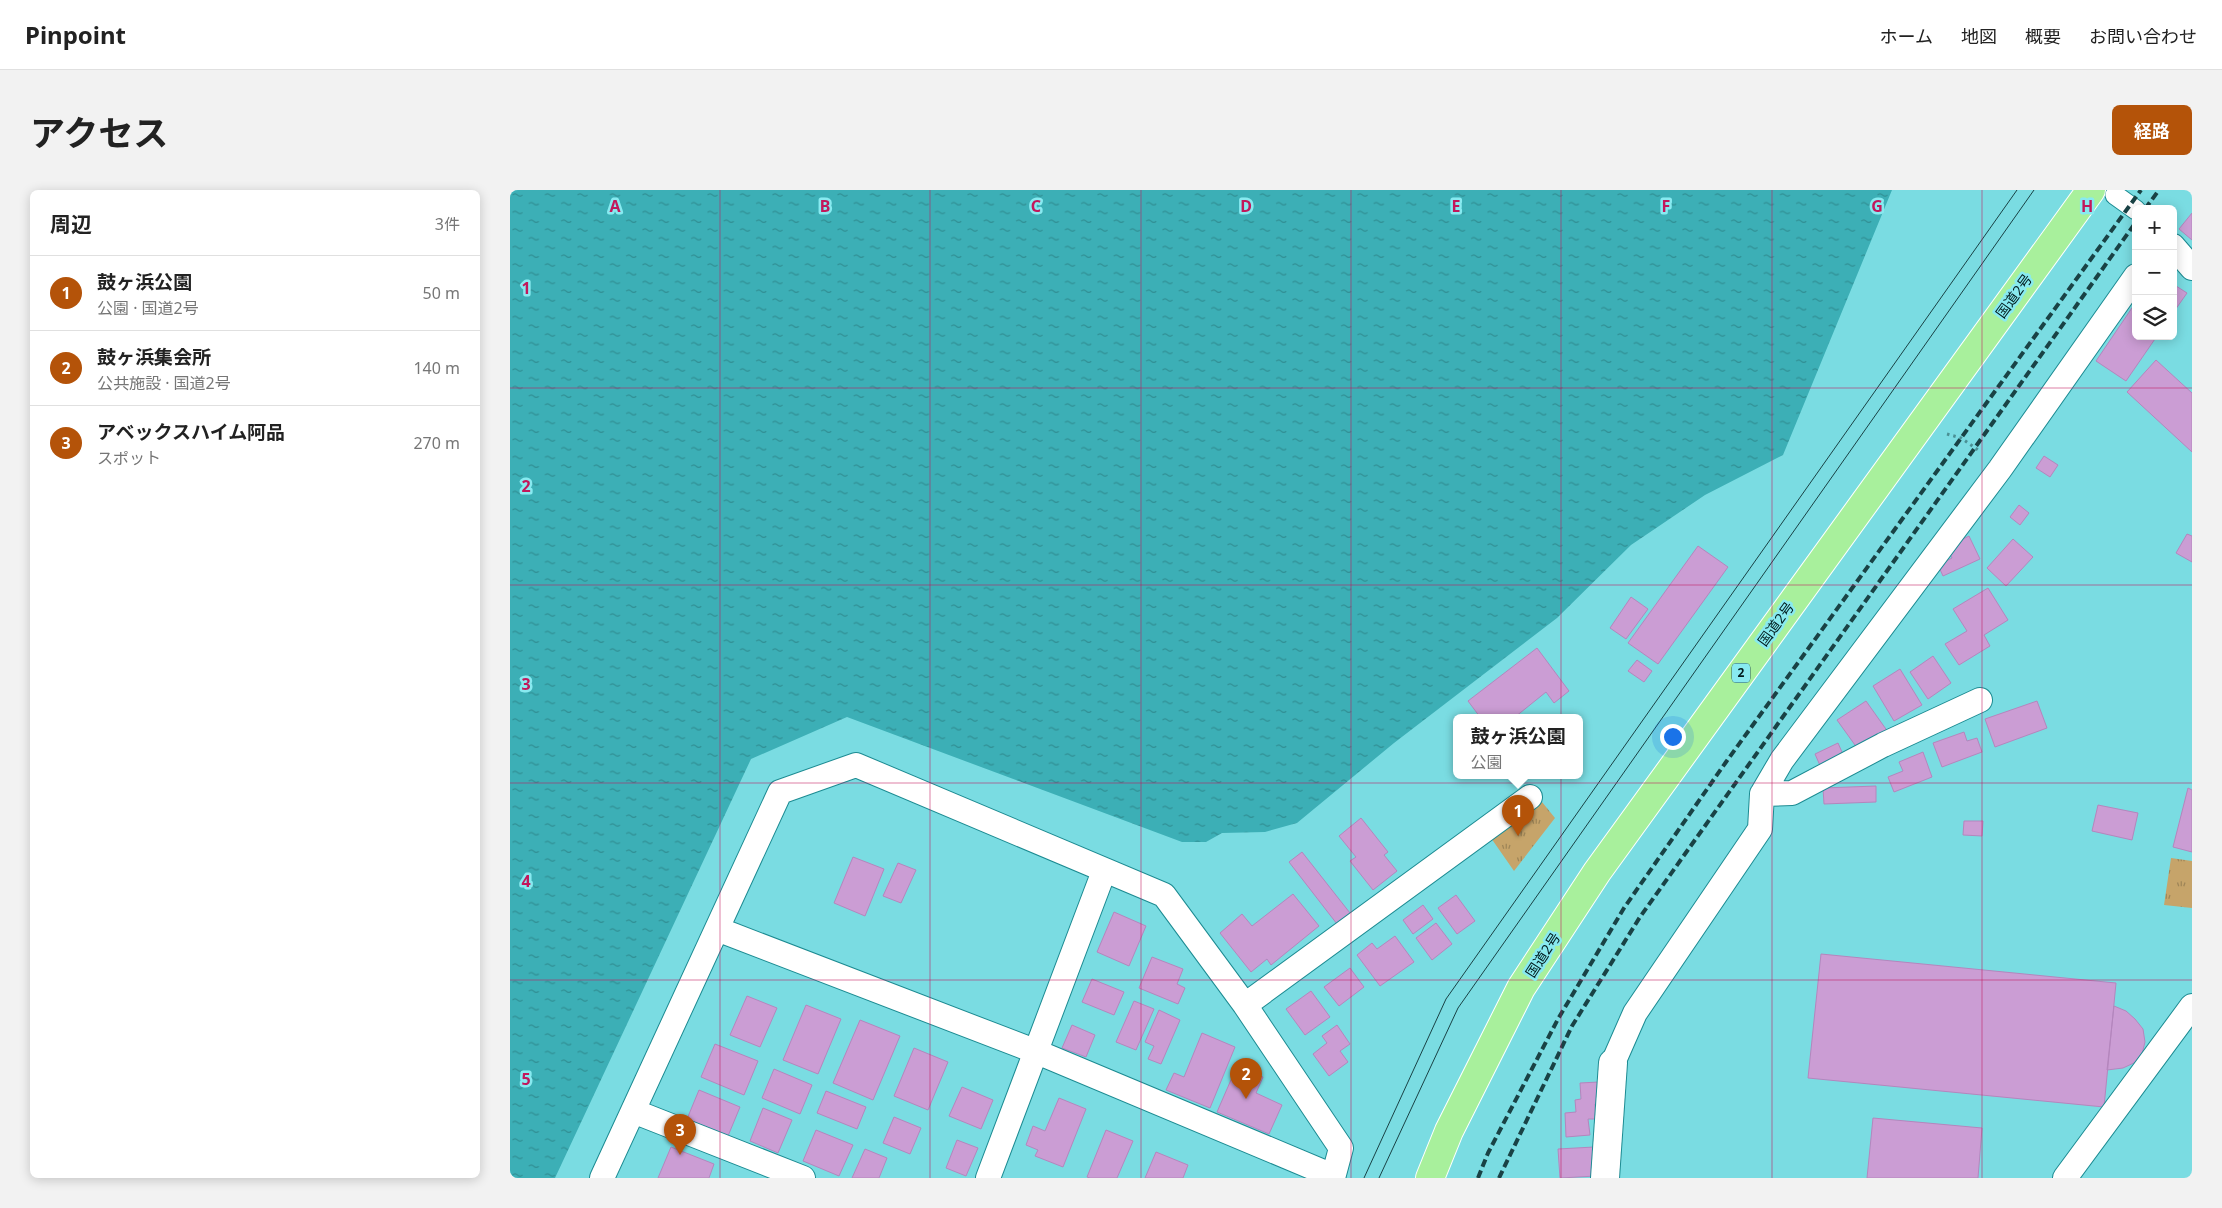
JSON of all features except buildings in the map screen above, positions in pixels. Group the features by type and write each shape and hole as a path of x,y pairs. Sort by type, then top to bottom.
{"highway":[{"name":"国道2号","path":"1430,1178 1449,1131 1522,988 1597,872 2103,192"}],"street":[{"path":"2103,192 2132,208"},
{"path":"2176,250 2192,268"},
{"path":"1605,1178 1613,1062 1635,1013 1760,829 1762,794 1782,760 2000,469 2132,282"},
{"path":"1762,794 1792,793 1882,745 1980,700"},
{"path":"602,1178 780,792 856,764 1164,895 1246,1006 1341,1148 1333,1177 1037,1052 718,929"},
{"path":"1246,1006 1530,797"},
{"path":"988,1178 1104,871"},
{"path":"2065,1178 2192,1006"},
{"path":"633,1111 803,1178"}],"path":[{"path":"1943,433 1961,438 2000,469"}],"green space":[{"path":"1542,802 1555,818 1514,871 1491,838"},
{"path":"2171,858 2192,861 2192,908 2164,905"}],"water":[{"path":"510,190 1892,190 1783,455 1705,495 1631,545 1557,618 1394,743 1297,823 1265,832 1222,833 1206,842 1182,842 847,717 751,759 555,1178 510,1178"}],"tram line":[{"path":"1364,1178 1446,999 2017,190"},
{"path":"1379,1178 1458,1008 2034,190"}],"railway":[{"path":"1478,1178 1488,1153 1558,1019 1624,908 1726,762 2141,190"},
{"path":"2148,205 2159,190"},
{"path":"1499,1178 1572,1026 1640,917 2132,228"}],"place":[{"name":"鼓ヶ浜公園","path":"1518,836"},
{"name":"鼓ヶ浜集会所","path":"1246,1099"},
{"name":"アベックスハイム阿品","path":"680,1155"}]}
